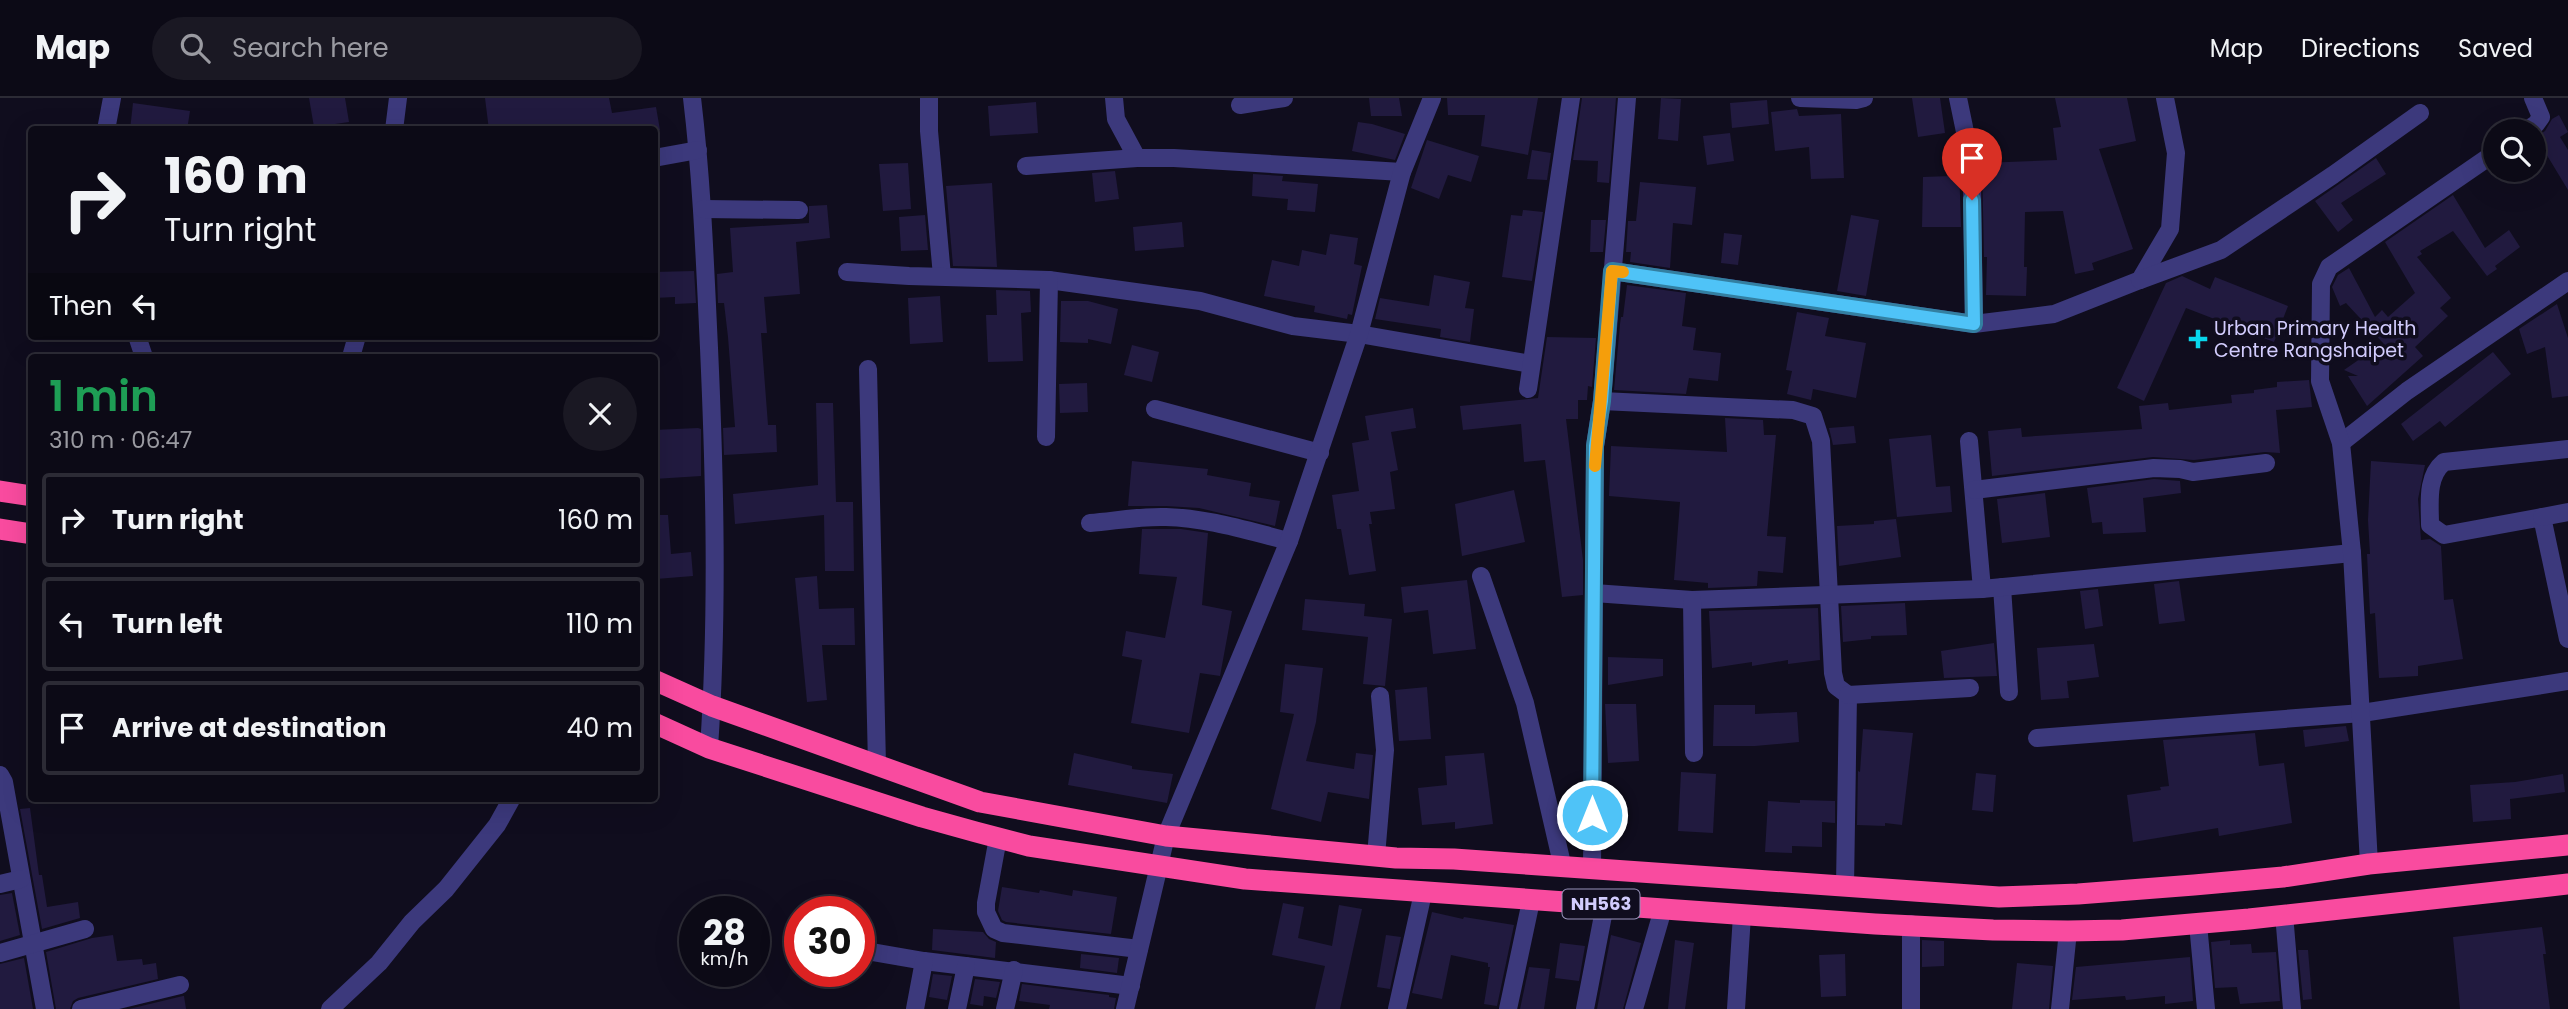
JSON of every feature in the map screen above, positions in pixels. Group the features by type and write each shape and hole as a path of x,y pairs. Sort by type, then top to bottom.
{"highway":[{"path":"0,491 28,495"},
{"path":"0,529 28,533"},
{"name":"NH563","path":"658,682 712,706 980,802 1166,836 1376,856 1999,897 2078,894 2283,877 2369,864 2568,845"},
{"name":"NH563","path":"658,725 709,747 922,817 998,838 1029,846 1245,879 1742,915 1993,930 2068,931 2199,924 2568,884"}],"street":[{"path":"107,126 111,98"},
{"path":"394,126 398,98"},
{"path":"692,98 703,209 714,460 712,706 709,747"},
{"path":"929,98 929,131 942,276"},
{"path":"1114,98 1116,119 1137,158"},
{"path":"1240,105 1284,98"},
{"path":"1125,1009 1166,836 1289,541 1359,334 1402,172 1433,98"},
{"path":"1528,389 1571,98"},
{"path":"1592,870 1595,446 1602,401 1627,98"},
{"path":"1800,98 1864,98"},
{"path":"1958,98 1970,156 1972,183 1974,324"},
{"path":"2140,279 2171,229 2176,153 2165,98"},
{"path":"2533,98 2540,119"},
{"path":"1612,271 1974,324 2054,314 2221,250 2420,113"},
{"path":"658,157 698,150"},
{"path":"1026,166 1137,158 1187,158 1402,172"},
{"path":"2369,864 2352,552 2341,443 2320,381 2321,284 2329,267 2483,161"},
{"path":"703,209 799,210"},
{"path":"847,272 1049,280 1200,301 1293,326 1359,334 1531,364"},
{"path":"1046,437 1049,280"},
{"path":"2341,443 2407,391 2568,281"},
{"path":"868,369 877,765"},
{"path":"1602,401 1793,410 1813,416 1821,440 1833,673 1836,686 1847,695 1969,688"},
{"path":"1155,409 1320,453"},
{"path":"1969,441 1982,589"},
{"path":"2568,449 2444,462 2435,469 2431,480 2430,525 2444,535 2568,512"},
{"path":"1973,490 2154,468 2193,471 2266,463"},
{"path":"2542,517 2568,639"},
{"path":"1090,523 1181,518 1210,522 1289,541"},
{"path":"1594,593 1692,600 1982,589 2352,552"},
{"path":"1481,576 1525,703 1563,868"},
{"path":"2002,587 2009,692"},
{"path":"1692,600 1694,753"},
{"path":"2037,738 2361,713 2568,681"},
{"path":"1844,886 1847,695"},
{"path":"1376,856 1385,750 1381,696"},
{"path":"0,775 45,1009"},
{"path":"330,1009 379,963 412,922 446,889 497,825 510,802"},
{"path":"998,838 986,903 994,929 1003,933 1139,949"},
{"path":"0,884 22,879"},
{"path":"1397,1009 1423,893"},
{"path":"1508,1009 1531,901"},
{"path":"1585,1009 1605,905"},
{"path":"1634,1009 1663,909"},
{"path":"1736,1009 1742,915"},
{"path":"2284,915 2292,1009"},
{"path":"1911,924 1912,1009"},
{"path":"2199,924 2206,1009"},
{"path":"0,953 85,929"},
{"path":"2060,1009 2068,931"},
{"path":"875,952 924,961 1130,986"},
{"path":"915,1009 924,961"},
{"path":"957,1009 966,966"},
{"path":"1005,1009 1014,970"},
{"path":"81,1009 180,985"}],"building":[{"path":"309,98 345,98 349,122 314,126"},
{"path":"485,98 609,98 612,113 656,107 660,130 658,126 488,126"},
{"path":"1369,98 1399,98 1402,116 1371,116"},
{"path":"1447,98 1538,98 1528,155 1481,146 1485,115 1448,115"},
{"path":"1582,98 1616,98 1609,183 1597,182 1598,161 1573,160"},
{"path":"1661,98 1681,99 1678,141 1658,139"},
{"path":"1912,98 1940,98 1945,133 1918,137"},
{"path":"2055,98 2127,98 2136,141 2099,149 2133,249 2092,263 2094,270 2075,274 2063,211 2025,212 2026,296 1986,295 1987,257 1984,257 1982,163 2057,160 2053,128 2061,127"},
{"path":"1767,100 1769,124 1732,128 1730,103"},
{"path":"1036,102 1038,133 990,136 988,106"},
{"path":"133,103 190,111 188,126 130,126"},
{"path":"1797,109 1799,116 1841,114 1844,178 1811,179 1809,147 1775,151 1771,112"},
{"path":"2559,115 2568,132 2560,137 2568,150 2568,190 2546,154 2546,129 2552,119"},
{"path":"1358,122 1405,134 1395,160 1352,151"},
{"path":"1730,133 1734,161 1707,165 1703,136"},
{"path":"1427,140 1479,156 1471,182 1448,175 1439,199 1411,188"},
{"path":"1532,150 1551,153 1547,180 1527,179"},
{"path":"2376,158 2386,174 2341,203 2353,220 2338,232 2315,201"},
{"path":"908,163 911,209 883,211 879,164"},
{"path":"1959,163 1961,227 1922,227 1923,177 1951,176 1950,164"},
{"path":"1115,171 1119,199 1095,202 1092,173"},
{"path":"1253,174 1283,176 1282,181 1318,184 1315,212 1287,210 1288,199 1252,196"},
{"path":"1640,182 1696,187 1692,225 1673,223 1670,268 1630,262 1631,252 1626,252 1628,221 1636,221"},
{"path":"992,183 997,267 953,266 946,186"},
{"path":"2453,195 2485,248 2509,230 2520,247 2495,266 2497,269 2487,276 2453,231 2420,251 2422,254 2417,257 2451,298 2440,308 2448,316 2415,347 2423,356 2367,406 2348,376 2358,376 2344,370 2383,343 2346,303 2340,306 2332,287 2338,275 2349,268 2375,317 2382,310 2388,317 2415,293 2385,242"},
{"path":"827,205 830,238 796,242 800,294 764,297 767,333 761,333 768,425 776,425 777,452 724,455 723,428 735,427 724,303 718,303 717,274 733,272 730,228 809,223 809,206"},
{"path":"1523,210 1543,212 1532,281 1502,277 1511,215 1522,216"},
{"path":"925,215 928,250 901,251 899,217"},
{"path":"1851,215 1879,220 1866,296 1837,291"},
{"path":"1591,220 1606,220 1603,252 1590,252"},
{"path":"1182,222 1184,247 1135,251 1133,227"},
{"path":"1724,233 1742,235 1738,265 1721,263"},
{"path":"1330,234 1358,238 1354,264 1362,266 1352,315 1348,314 1347,319 1314,312 1315,306 1264,296 1272,260 1299,266 1302,250 1326,255"},
{"path":"694,271 696,303 675,304 675,297 658,298 658,272"},
{"path":"1434,275 1470,282 1465,308 1474,309 1470,342 1440,337 1441,329 1375,319 1380,298 1429,306"},
{"path":"2182,276 2210,289 2215,277 2288,306 2274,342 2186,308 2144,401 2117,388 2166,283"},
{"path":"1627,285 1686,293 1682,326 1696,328 1693,350 1721,353 1718,381 1689,378 1686,394 1614,390 1620,324"},
{"path":"996,290 1030,291 1031,312 1021,313 1023,361 988,362 986,315 997,315"},
{"path":"940,296 943,342 910,344 908,298"},
{"path":"1061,301 1088,301 1118,309 1111,344 1088,339 1088,343 1060,342"},
{"path":"2557,304 2568,338 2568,396 2552,398 2545,347 2527,354 2519,329"},
{"path":"1797,312 1829,318 1825,336 1866,343 1856,398 1813,389 1811,400 1787,394 1792,371 1786,370"},
{"path":"1547,337 1596,338 1592,387 1588,386 1587,400 1578,400 1578,419 1566,419 1583,560 1583,595 1562,597 1545,460 1524,462 1521,424 1463,430 1460,406 1538,398"},
{"path":"1132,345 1159,352 1152,382 1124,375"},
{"path":"2493,352 2511,374 2445,427 2440,421 2413,441 2401,424"},
{"path":"2309,380 2312,407 2276,410 2280,453 2265,452 2194,460 2153,457 1992,476 1988,431 2021,428 2022,437 2142,429 2139,406 2168,403 2169,410 2232,403 2231,395 2277,387 2277,382"},
{"path":"1087,383 1088,412 1060,413 1059,384"},
{"path":"816,403 833,403 836,502 853,502 854,571 825,571 824,515 735,524 733,494 818,485"},
{"path":"1413,408 1416,428 1391,432 1398,470 1390,472 1395,509 1370,512 1372,524 1369,524 1376,571 1349,575 1341,529 1337,529 1332,495 1359,491 1352,443 1369,440 1365,416"},
{"path":"1725,418 1763,420 1764,435 1776,435 1767,536 1786,537 1783,573 1758,571 1757,586 1708,588 1708,583 1674,580 1680,502 1609,496 1611,446 1727,452"},
{"path":"1854,426 1856,443 1833,445 1829,428"},
{"path":"701,429 701,476 658,479 658,430"},
{"path":"1931,435 1936,487 1950,486 1952,512 1897,517 1889,439"},
{"path":"1132,461 1208,469 1207,475 1251,483 1249,496 1280,501 1275,526 1199,508 1128,506"},
{"path":"2371,461 2425,465 2418,499 2421,540 2430,539 2441,546 2444,600 2453,599 2463,659 2418,666 2418,676 2379,678 2375,613 2370,614 2367,554 2370,554 2368,520"},
{"path":"2154,479 2180,481 2181,493 2143,498 2146,532 2103,534 2102,522 2092,523 2087,488"},
{"path":"1514,490 1525,542 1462,556 1455,504"},
{"path":"2045,493 2050,537 2002,543 1997,499"},
{"path":"658,515 668,515 671,554 691,552 693,576 658,579"},
{"path":"1896,519 1901,557 1839,566 1837,526 1874,524 1874,521"},
{"path":"1142,529 1181,529 1208,533 1202,605 1232,611 1220,676 1200,673 1189,733 1131,723 1142,660 1122,656 1126,631 1165,638 1177,577 1139,574"},
{"path":"817,576 819,609 854,608 855,645 822,645 827,700 807,702 795,578"},
{"path":"1467,580 1476,649 1433,654 1428,610 1404,613 1401,587"},
{"path":"2179,581 2185,621 2159,624 2154,584"},
{"path":"2098,589 2103,626 2085,629 2080,591"},
{"path":"1305,599 1365,604 1364,616 1392,619 1385,686 1363,684 1368,637 1302,630"},
{"path":"1905,603 1907,635 1871,636 1871,639 1843,642 1841,606"},
{"path":"1818,608 1820,660 1788,664 1788,660 1752,666 1752,662 1712,668 1709,611"},
{"path":"1994,643 1997,676 1944,678 1941,651"},
{"path":"2094,644 2099,677 2067,681 2069,698 2041,700 2037,648"},
{"path":"1608,657 1663,659 1663,676 1608,685"},
{"path":"1285,664 1323,668 1316,722 1306,761 1354,769 1356,753 1373,755 1369,799 1328,792 1321,822 1271,809 1294,714 1280,712"},
{"path":"1427,687 1431,739 1399,741 1395,690"},
{"path":"1605,704 1636,704 1639,761 1608,763"},
{"path":"1714,705 1755,705 1755,714 1797,712 1799,742 1713,746"},
{"path":"2346,726 2349,741 2305,747 2303,730"},
{"path":"1863,729 1913,733 1902,825 1857,825 1858,771 1860,772"},
{"path":"2255,733 2259,766 2284,763 2292,823 2219,836 2218,828 2133,842 2127,795 2161,790 2160,787 2169,786 2163,740"},
{"path":"1074,753 1132,766 1132,769 1173,774 1167,803 1068,785"},
{"path":"1484,753 1493,824 1455,829 1455,822 1422,825 1418,788 1447,785 1445,756"},
{"path":"1681,772 1716,774 1713,833 1678,831"},
{"path":"1976,773 1996,775 1993,812 1972,810"},
{"path":"2563,774 2565,792 2510,799 2511,819 2473,822 2470,785 2515,782"},
{"path":"1800,800 1835,801 1835,823 1822,822 1822,847 1792,846 1792,853 1765,852 1768,801 1800,803"},
{"path":"30,808 39,875 42,875 47,907 78,902 80,918 42,929 20,809"},
{"path":"1002,887 1072,896 1073,890 1117,897 1111,934 1006,922 998,911"},
{"path":"12,893 20,935 0,941 0,895"},
{"path":"1283,903 1304,907 1298,938 1332,946 1339,905 1362,909 1340,1009 1315,1009 1325,966 1272,955"},
{"path":"1432,912 1514,925 1497,1006 1484,1004 1490,967 1488,963 1451,955 1442,999 1412,993"},
{"path":"2542,927 2550,1009 2460,1009 2453,937"},
{"path":"933,929 983,932 996,942 995,958 932,950"},
{"path":"113,935 117,961 142,959 143,965 156,963 158,979 78,998 73,1001 70,1009 56,1009 46,952 92,938"},
{"path":"1386,935 1401,937 1390,989 1377,987"},
{"path":"1611,935 1641,943 1623,1009 1597,1009"},
{"path":"1675,940 1694,943 1685,1009 1668,1009"},
{"path":"1922,940 1944,941 1944,966 1922,967"},
{"path":"2230,940 2230,945 2251,944 2252,953 2276,952 2280,1001 2240,1004 2237,987 2215,988 2211,942"},
{"path":"1560,943 1585,946 1579,981 1555,978"},
{"path":"2298,950 2308,950 2312,999 2303,1000"},
{"path":"1081,954 1119,958 1117,973 1080,968"},
{"path":"1845,954 1846,996 1821,997 1819,955"},
{"path":"2190,957 2193,1001 2165,1004 2165,996 2126,1000 2125,996 2072,1000 2076,967"},
{"path":"24,958 33,1009 0,1009 0,964"},
{"path":"2017,963 2053,966 2049,1009 2012,1009"},
{"path":"1529,967 1550,969 1544,1009 1520,1009"},
{"path":"933,974 952,976 947,1000 929,997"},
{"path":"975,979 1000,982 996,998 984,996 983,1006 970,1004"},
{"path":"1022,984 1109,995 1116,998 1114,1009 1049,1009 1050,1005 1019,1001"},
{"path":"183,996 186,1009 129,1009"}],"slow traffic":[{"path":"1595,466 1612,271 1623,272"}],"place":[{"name":"Urban Primary Health Centre Rangshaipet","path":"2198,339"}],"route":[{"path":"1592,815 1595,446 1602,401 1612,271 1974,324 1972,200"}]}
